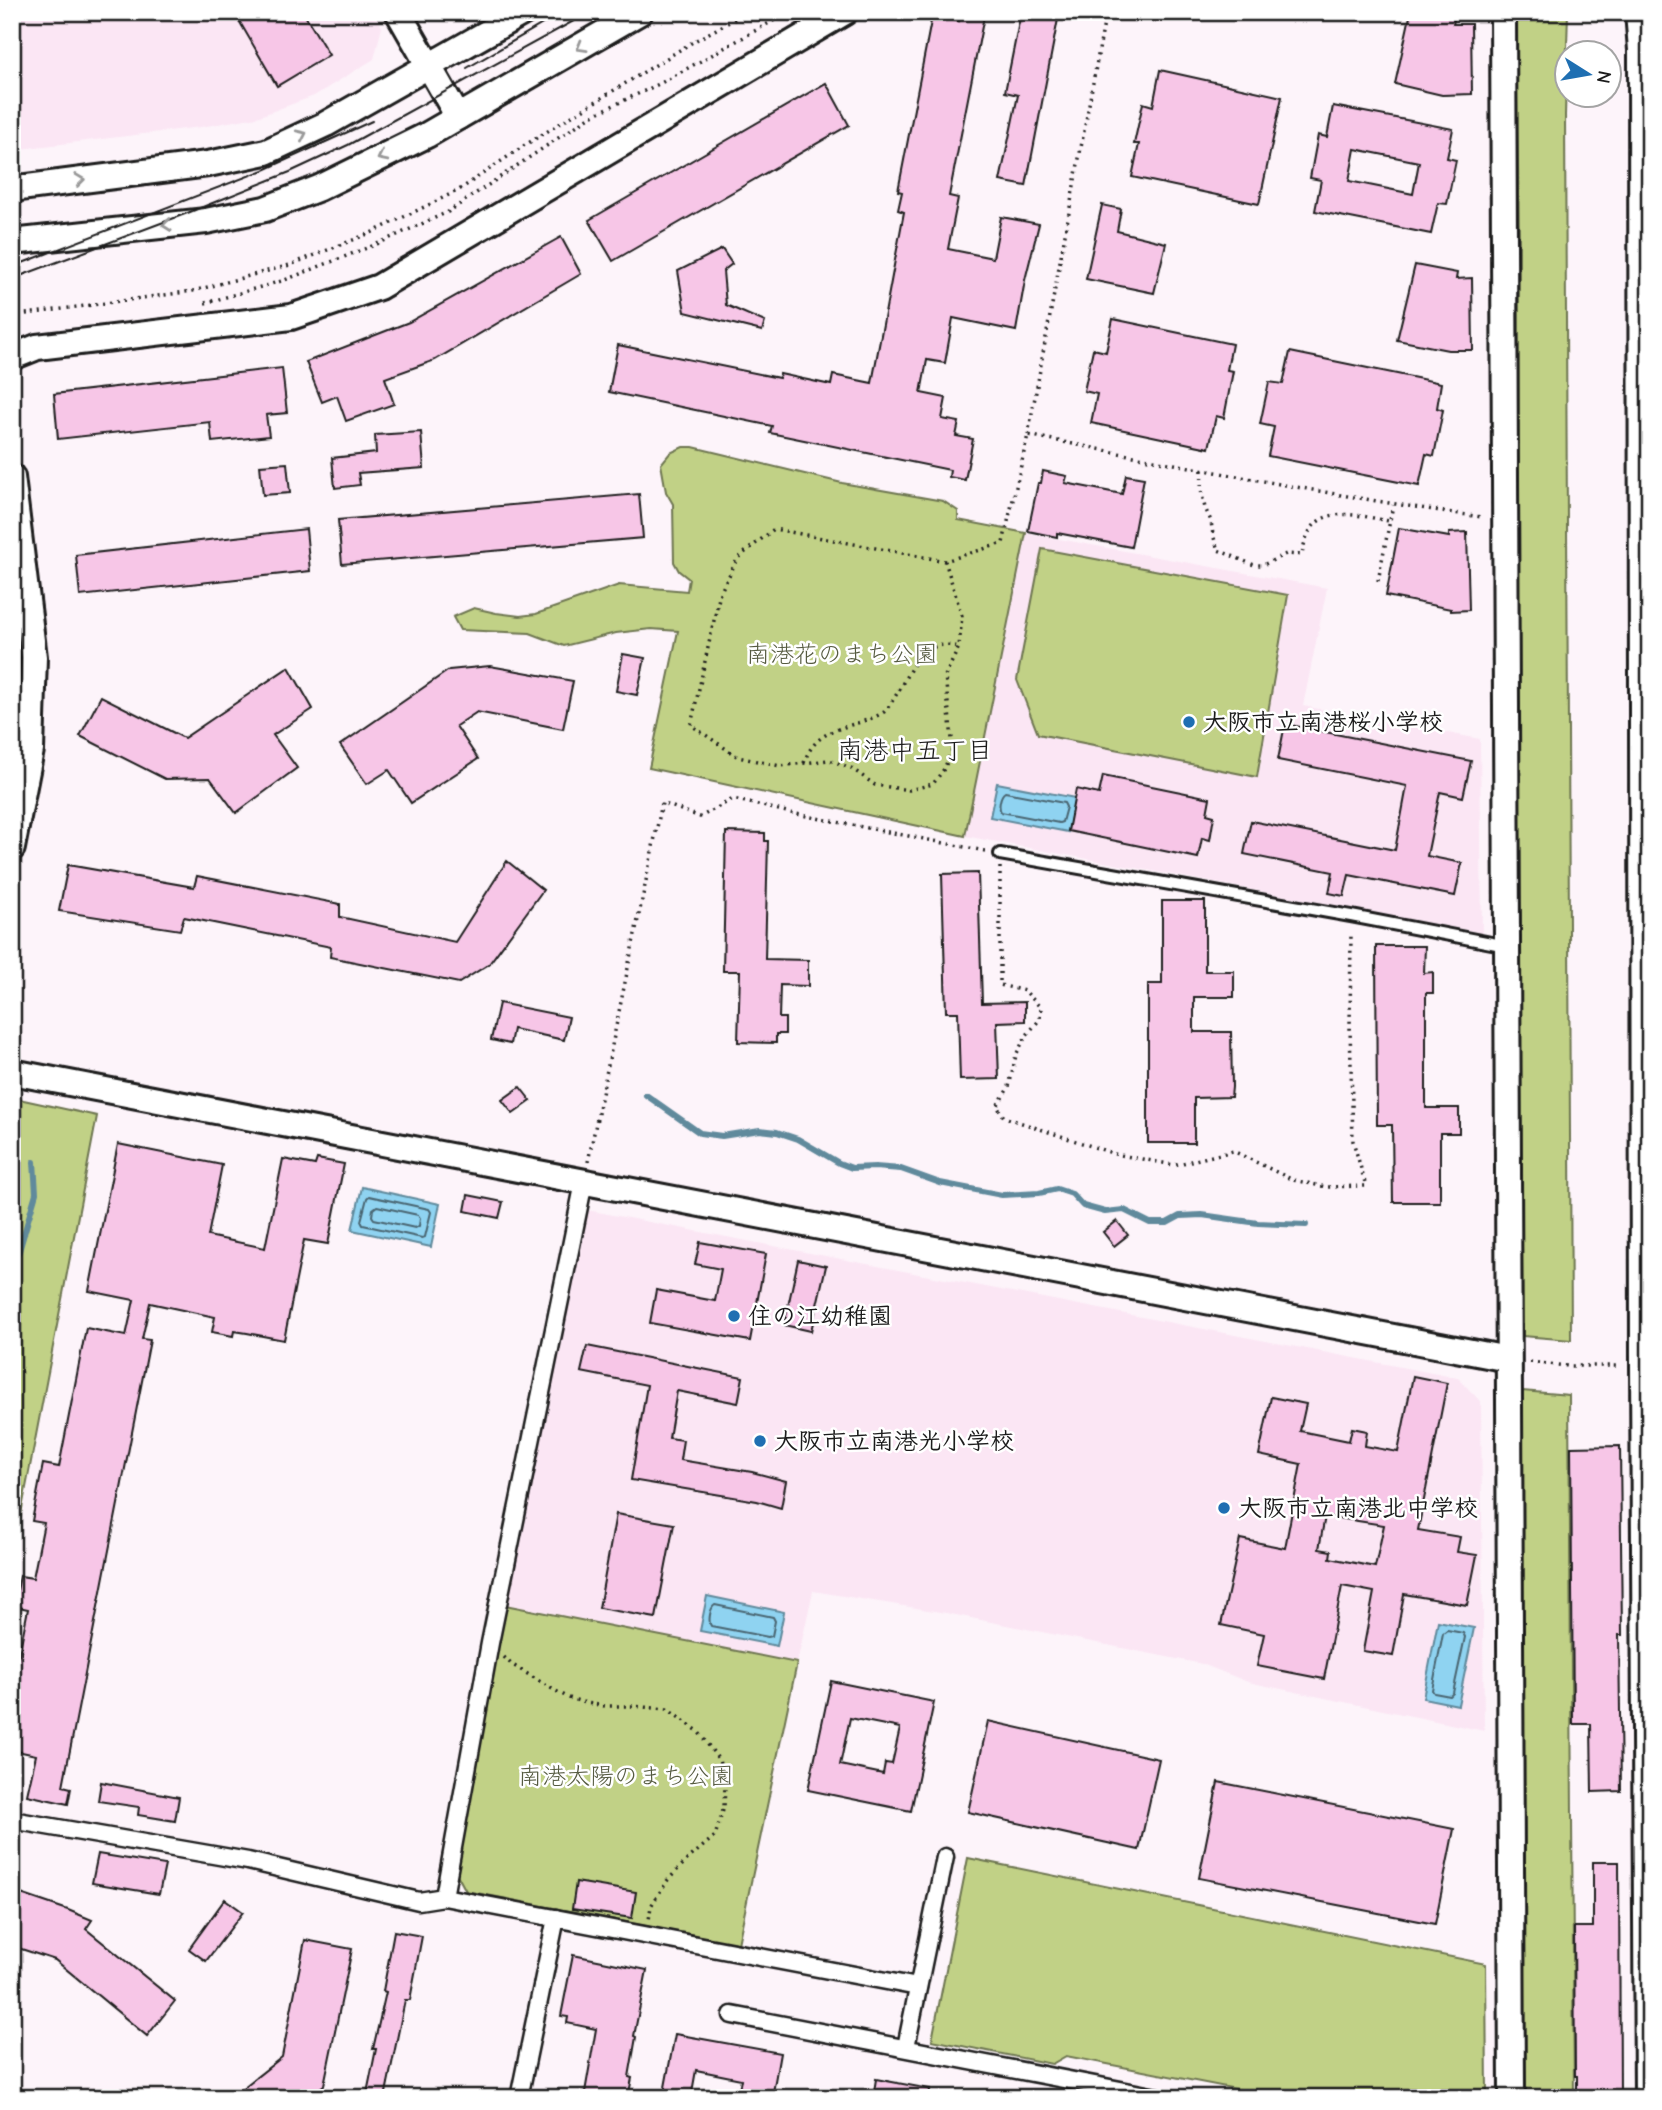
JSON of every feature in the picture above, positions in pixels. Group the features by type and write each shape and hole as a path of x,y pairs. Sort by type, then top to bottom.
{"street":[{"path":"398,12 458,117"},
{"path":"12,189 208,164 266,152 326,124 524,12"},
{"path":"12,242 206,221 265,209 319,188 427,135 640,12"},
{"path":"12,357 37,347 290,317 379,286 845,12"},
{"path":"1503,12 1512,2098"},
{"path":"1638,12 1641,50 1647,2098"},
{"path":"12,477 34,657 31,750 12,848"},
{"path":"12,1072 1508,1359"},
{"path":"444,1897 490,1643 584,1182"},
{"path":"12,1820 248,1861 419,1901 444,1897 918,1987"},
{"path":"906,2047 945,1857"},
{"path":"519,2098 556,1918"},
{"path":"732,2015 1162,2098"}],"lane":[{"path":"1000,854 1508,946"}],"path":[{"path":"12,319 193,291 290,265 361,236 459,190 525,145 696,40 748,12"},
{"path":"195,306 285,280 377,244 448,212 591,116 661,83 789,12"},
{"path":"945,561 962,616 959,647 945,676 953,748 944,769 933,784 909,790 875,785 850,768 829,760 780,766 737,757 691,725 720,593 738,558 774,529 945,561 1003,543 1028,435 1106,12"},
{"path":"12,319 22,327 34,325"},
{"path":"1028,435 1393,505 1506,521"},
{"path":"1202,470 1201,490 1218,550 1254,565 1263,565 1286,554 1303,555 1309,531 1329,515 1355,515 1389,521"},
{"path":"1378,581 1393,505"},
{"path":"804,763 808,750 820,739 840,728 884,712 920,655 936,645 959,647"},
{"path":"584,1182 662,803 700,817 733,799 1000,854 1000,985 1025,991 1041,1008 1040,1019 1026,1036 1016,1055 1009,1087 997,1106 1004,1117 1115,1154 1174,1165 1233,1151 1293,1180 1326,1187 1366,1186 1353,1141 1351,916"},
{"path":"1508,1359 1567,1366 1643,1366"},
{"path":"490,1643 511,1664 569,1698 606,1706 667,1709 698,1731 719,1759 725,1786 724,1807 715,1836 667,1881 651,1906 646,1937"}],"shaded area":[{"path":"12,12 373,12 382,27 374,59 314,96 257,117 201,127 12,150"},
{"name":"大阪市立南港桜小学校","path":"1026,533 1327,588 1303,706 1480,739 1482,933 965,836"},
{"path":"587,1210 1458,1378 1481,1402 1484,1731 1248,1682 1202,1664 946,1613 813,1591 797,1663 505,1605"}],"green space":[{"path":"1516,12 1568,12 1567,38 1554,38 1554,108 1565,108 1571,1340 1523,1336 1517,791 1519,240"},
{"name":"南港花のまち公園","path":"683,447 693,447 842,483 943,501 958,511 958,520 1026,533 965,836 649,768 678,631 651,629 616,633 564,646 530,633 460,630 453,617 474,608 520,616 536,614 619,585 687,591 689,579 679,571 674,562 673,504 666,492 661,464 670,453"},
{"path":"1042,549 1288,595 1257,777 1038,734 1017,680"},
{"path":"19,1099 97,1116 12,1561 12,1104"},
{"path":"1522,1391 1569,1395 1574,2098 1525,2098"},
{"name":"南港太陽のまち公園","path":"505,1605 797,1663 738,1944 466,1891 453,1867"},
{"path":"968,1858 1486,1964 1487,2098 1283,2098 1066,2056 1052,2064 932,2040"}],"water":[{"path":"997,783 1075,798 1068,832 990,817"},
{"path":"362,1187 440,1204 431,1247 352,1230"},
{"path":"707,1596 784,1612 777,1646 700,1631"},
{"path":"1438,1621 1474,1628 1458,1705 1423,1698"}],"building":[{"path":"234,12 303,12 329,55 277,86"},
{"path":"961,12 984,16 949,196 958,198 948,249 993,258 1001,217 1039,224 1016,331 953,318 945,363 927,360 921,393 946,398 942,419 959,422 956,436 973,439 965,480 949,477 950,470 770,433 772,426 609,392 618,345 779,378 780,374 831,385 833,375 872,383 904,212 898,210 902,192 898,191 932,16 959,21"},
{"path":"1021,12 1058,19 1026,186 1000,181 1018,95 1005,92"},
{"path":"1411,12 1439,12 1455,16 1453,24 1471,24 1472,94 1442,95 1395,84"},
{"path":"1160,70 1282,97 1259,204 1132,177 1139,144 1134,144 1143,103 1153,106"},
{"path":"826,83 849,125 613,261 589,220"},
{"path":"1333,106 1453,129 1447,158 1456,160 1447,204 1438,203 1431,234 1315,211 1321,180 1310,178 1318,135 1327,137","holes":["1355,149 1419,162 1413,194 1349,181"]},
{"path":"1102,205 1121,209 1117,231 1166,243 1154,293 1086,279"},
{"path":"561,237 581,274 435,360 385,378 394,404 346,421 337,396 322,402 306,362 409,322"},
{"path":"722,249 732,264 723,271 726,305 765,322 762,331 685,312 678,271"},
{"path":"1415,265 1457,273 1456,279 1472,278 1473,350 1448,350 1397,340"},
{"path":"1113,319 1232,344 1227,370 1233,371 1224,418 1216,416 1209,448 1091,423 1097,394 1084,391 1093,349 1106,352"},
{"path":"1290,352 1441,383 1437,408 1443,410 1434,456 1426,454 1419,486 1268,456 1274,427 1260,424 1269,382 1283,384"},
{"path":"282,368 287,413 266,415 269,436 212,442 210,422 58,439 54,394"},
{"path":"421,432 424,468 358,473 360,485 335,488 332,458 376,453 375,435"},
{"path":"287,463 290,493 263,495 260,465"},
{"path":"1043,471 1067,476 1065,483 1122,494 1126,475 1144,478 1131,547 1057,533 1057,537 1028,531"},
{"path":"639,494 643,538 342,564 338,520"},
{"path":"1399,528 1449,537 1449,533 1467,532 1469,610 1451,611 1386,596"},
{"path":"306,529 310,571 80,596 76,555"},
{"path":"623,654 645,658 637,695 616,691"},
{"path":"490,666 573,681 563,729 477,712 456,726 478,759 411,803 389,770 367,784 340,745 449,670"},
{"path":"289,667 313,709 273,735 297,768 236,813 210,778 165,779 80,736 101,696 184,738"},
{"path":"1285,724 1471,761 1463,797 1440,792 1427,856 1462,863 1455,896 1349,875 1344,896 1329,893 1333,872 1244,854 1251,821 1395,850 1407,786 1278,760"},
{"path":"1103,776 1210,798 1207,814 1214,816 1210,840 1202,838 1198,858 1068,831 1076,789 1099,794"},
{"path":"726,832 765,833 765,841 768,841 765,959 808,960 808,986 780,985 779,1018 785,1018 785,1034 776,1034 776,1043 738,1042 740,971 723,971"},
{"path":"507,861 543,890 489,964 459,983 330,957 331,947 184,917 180,930 59,911 68,865 194,887 197,876 340,904 340,917 455,942"},
{"path":"978,873 982,1003 1025,1002 1025,1021 997,1022 999,1079 960,1080 958,1012 946,1012 942,874"},
{"path":"1162,901 1205,901 1205,971 1234,971 1234,997 1194,997 1194,1032 1231,1032 1232,1087 1231,1097 1194,1098 1194,1143 1148,1143 1148,984 1162,984"},
{"path":"1376,946 1425,946 1424,973 1433,972 1433,993 1426,993 1426,1108 1459,1108 1459,1133 1440,1133 1440,1202 1393,1202 1392,1125 1377,1125"},
{"path":"499,1003 569,1017 564,1040 513,1029 510,1044 491,1040"},
{"path":"520,1087 531,1101 513,1114 502,1100"},
{"path":"118,1144 222,1165 208,1236 265,1248 283,1159 315,1165 317,1159 344,1164 328,1244 304,1240 284,1340 234,1331 233,1336 212,1332 215,1317 150,1303 142,1339 150,1340 63,1786 71,1788 68,1804 27,1795 36,1755 12,1750 12,1689 28,1609 14,1606 20,1576 33,1578 44,1523 32,1521 43,1464 59,1467 86,1328 126,1336 134,1300 89,1291"},
{"path":"468,1195 503,1202 499,1218 465,1211"},
{"path":"1117,1221 1128,1235 1114,1246 1103,1232"},
{"path":"700,1242 766,1254 750,1341 650,1323 656,1290 715,1301 721,1269 695,1264"},
{"path":"798,1260 826,1266 811,1331 784,1325"},
{"path":"587,1346 743,1377 738,1403 677,1391 669,1438 683,1440 680,1460 752,1472 786,1481 781,1508 757,1501 631,1480 647,1385 581,1372"},
{"path":"1413,1376 1447,1383 1418,1530 1460,1537 1457,1552 1477,1555 1467,1605 1404,1594 1393,1656 1363,1651 1374,1592 1342,1586 1324,1679 1257,1666 1264,1634 1221,1625 1240,1539 1285,1548 1301,1464 1259,1455 1271,1397 1306,1404 1300,1431 1349,1441 1352,1428 1367,1431 1365,1446 1398,1452","holes":["1325,1516 1384,1525 1375,1567 1330,1558 1331,1551 1319,1549"]},
{"path":"1620,1446 1621,1791 1592,1792 1591,1724 1573,1724 1571,1447"},
{"path":"616,1514 674,1524 656,1618 599,1608"},
{"path":"831,1681 934,1702 911,1811 808,1790","holes":["850,1718 900,1728 892,1764 885,1763 883,1774 840,1765"]},
{"path":"988,1721 1159,1759 1139,1850 968,1812"},
{"path":"101,1782 179,1797 175,1821 138,1815 139,1807 98,1801"},
{"path":"1218,1782 1454,1829 1435,1924 1199,1878"},
{"path":"98,1854 165,1865 159,1894 92,1883"},
{"path":"1593,1862 1619,1862 1620,2098 1577,2098 1574,1927 1593,1927"},
{"path":"576,1882 636,1892 632,1918 572,1909"},
{"path":"12,1891 92,1920 86,1929 175,2001 147,2036 55,1960 12,1946"},
{"path":"225,1899 243,1912 206,1961 189,1949"},
{"path":"394,1931 422,1936 410,2000 405,2000 385,2098 366,2098 376,2049 373,2049 386,1992 383,1991"},
{"path":"305,1940 352,1949 324,2085 307,2098 230,2098 282,2057"},
{"path":"573,1955 647,1970 634,2036 628,2098 584,2098 596,2029 567,2023 568,2017 561,2016"},
{"path":"675,2034 780,2053 772,2098 743,2098 744,2096 738,2095 741,2079 696,2070 691,2098 663,2098"},
{"path":"876,2079 930,2089 929,2098 873,2098"}],"waterway":[{"path":"646,1095 700,1133 722,1136 760,1130 777,1132 798,1139 852,1168 901,1169 940,1183 1002,1195 1057,1189 1072,1194 1083,1206 1105,1212 1124,1210 1150,1223 1167,1223 1180,1216 1202,1215 1258,1223 1306,1225"},
{"path":"12,1263 19,1251 36,1193 34,1162"}],"tram line":[{"path":"467,68 563,12"},
{"path":"12,279 290,172 348,145 590,12"},
{"path":"12,267 264,170 372,121"}],"place":[{"name":"大阪市立南港桜小学校","path":"1189,722"},
{"name":"住の江幼稚園","path":"734,1316"},
{"name":"大阪市立南港光小学校","path":"760,1441"},
{"name":"大阪市立南港北中学校","path":"1224,1508"}],"district":[{"name":"南港中五丁目","path":"915,751"}]}
